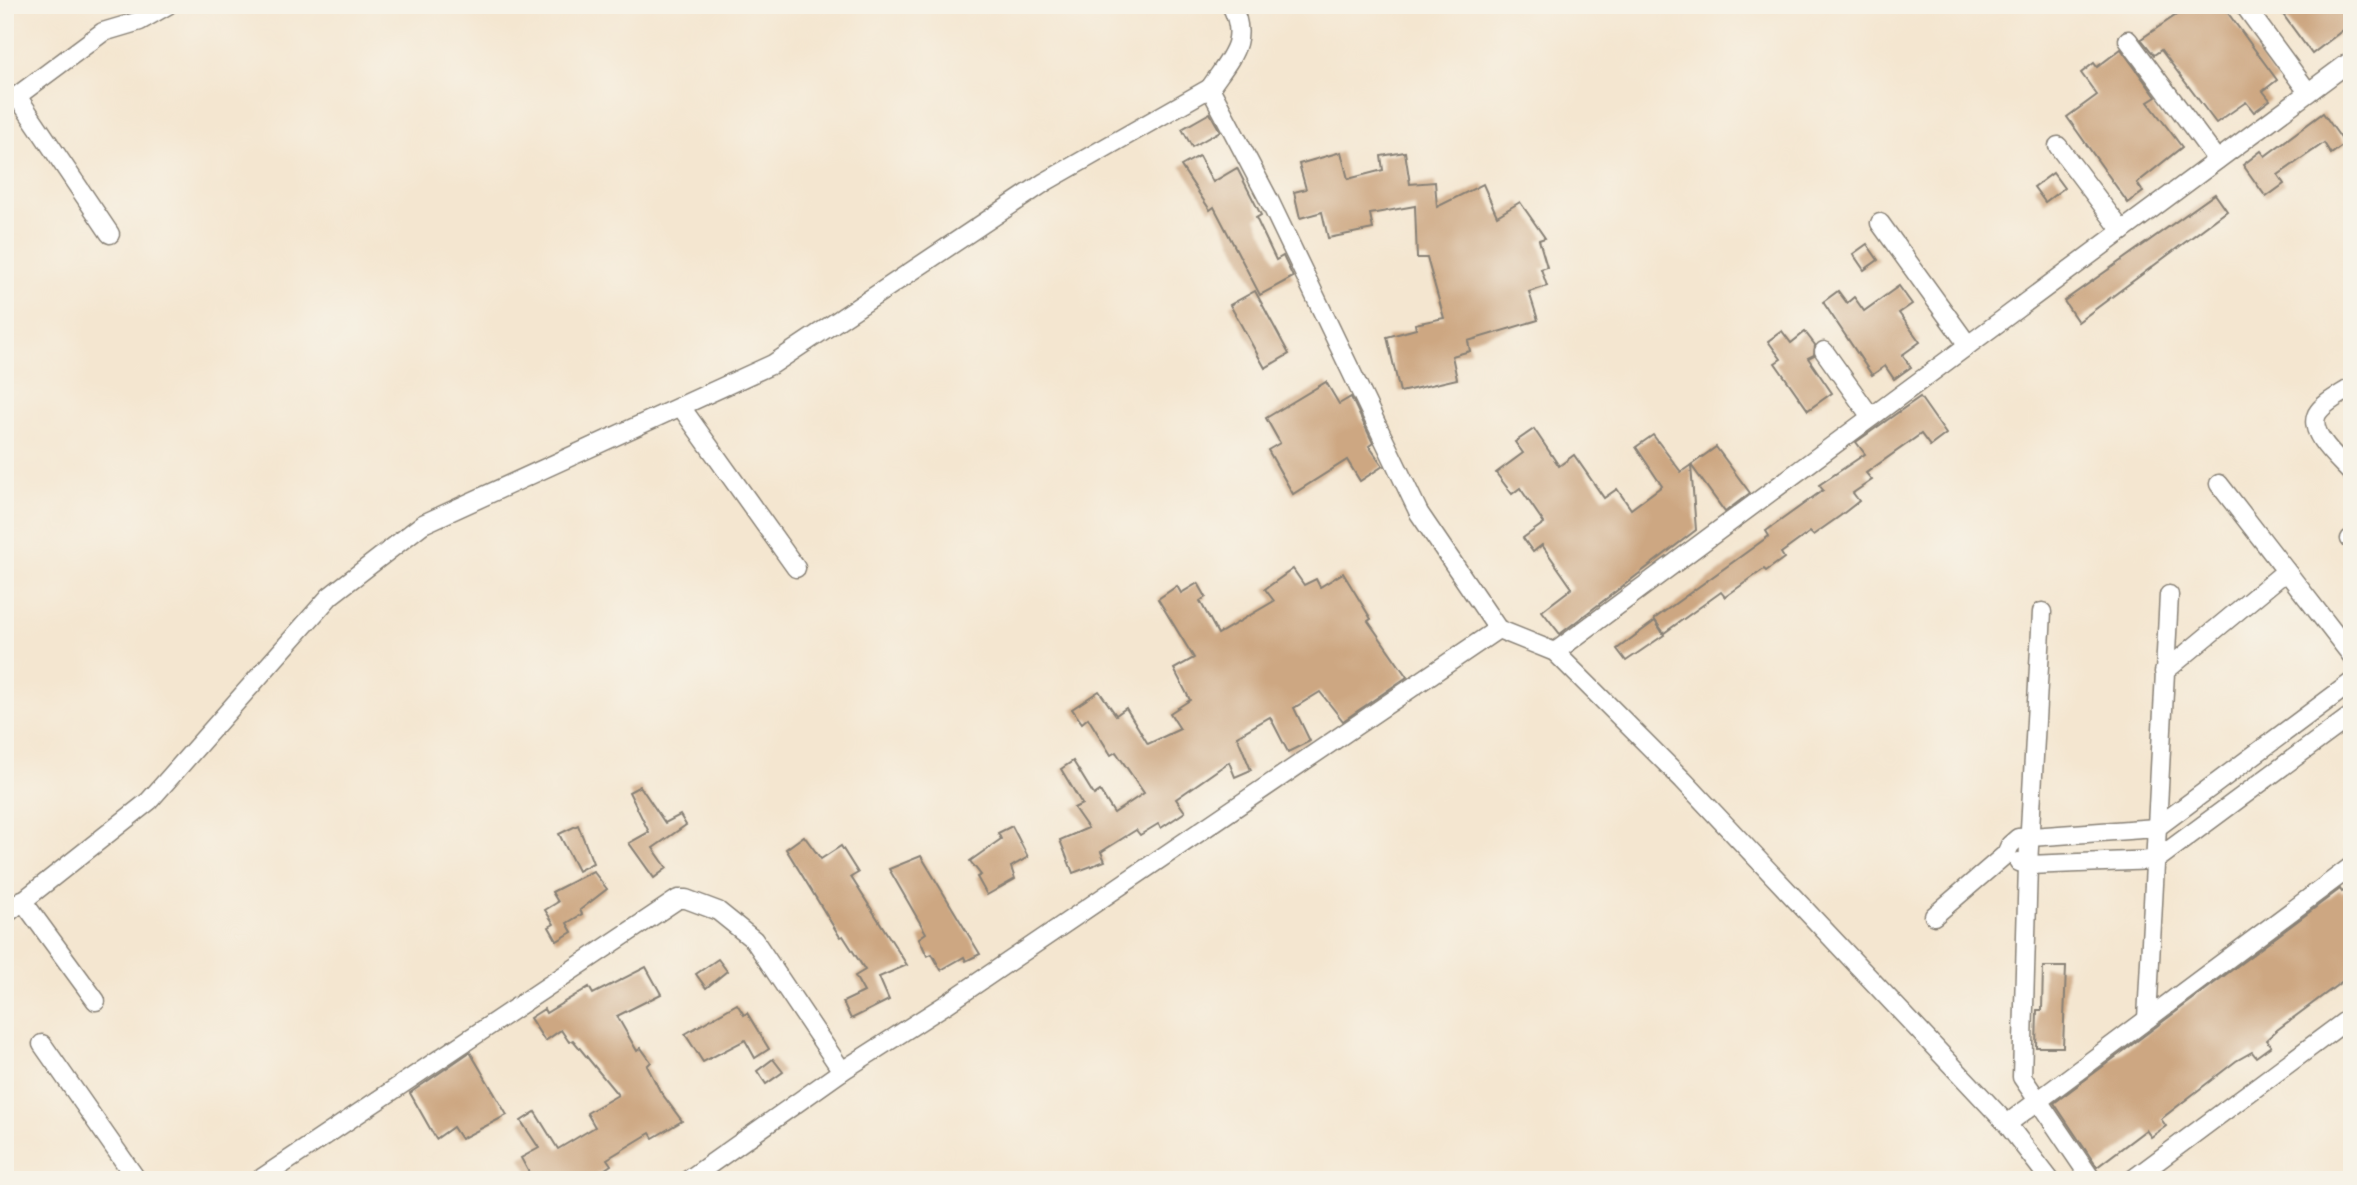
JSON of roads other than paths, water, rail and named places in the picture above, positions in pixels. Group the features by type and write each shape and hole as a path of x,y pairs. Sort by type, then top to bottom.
{"street":[{"path":"110,233 11,100 103,32 141,21 168,5"},
{"path":"5,915 26,906 149,801 330,596 423,524 773,364 1045,182 1210,88 1238,43 1241,23 1230,5"},
{"path":"2244,5 2308,92"},
{"path":"2128,40 2217,160"},
{"path":"1555,652 2352,60"},
{"path":"1210,88 1269,200 1419,513 1498,629 1555,652 1683,780 2007,1124 2050,1180"},
{"path":"2058,146 2122,231"},
{"path":"1880,223 1968,345"},
{"path":"1824,351 1871,417"},
{"path":"2352,387 2323,407 2316,415 2315,422 2324,442 2352,474"},
{"path":"681,407 796,568"},
{"path":"2219,484 2352,656"},
{"path":"2164,672 2286,571"},
{"path":"2147,1019 2169,595"},
{"path":"2042,612 2028,865 2022,1077 2092,1180"},
{"path":"688,1180 842,1070 956,997 1498,629"},
{"path":"1934,916 2006,854 2014,841 2031,837 2156,828 2352,682"},
{"path":"2006,854 2028,865 2156,860 2352,715"},
{"path":"2007,1124 2352,866"},
{"path":"258,1180 678,899 686,899 718,911 754,940 842,1070"},
{"path":"26,906 96,1001"},
{"path":"2132,1180 2352,1016"},
{"path":"42,1044 136,1180"}]}
